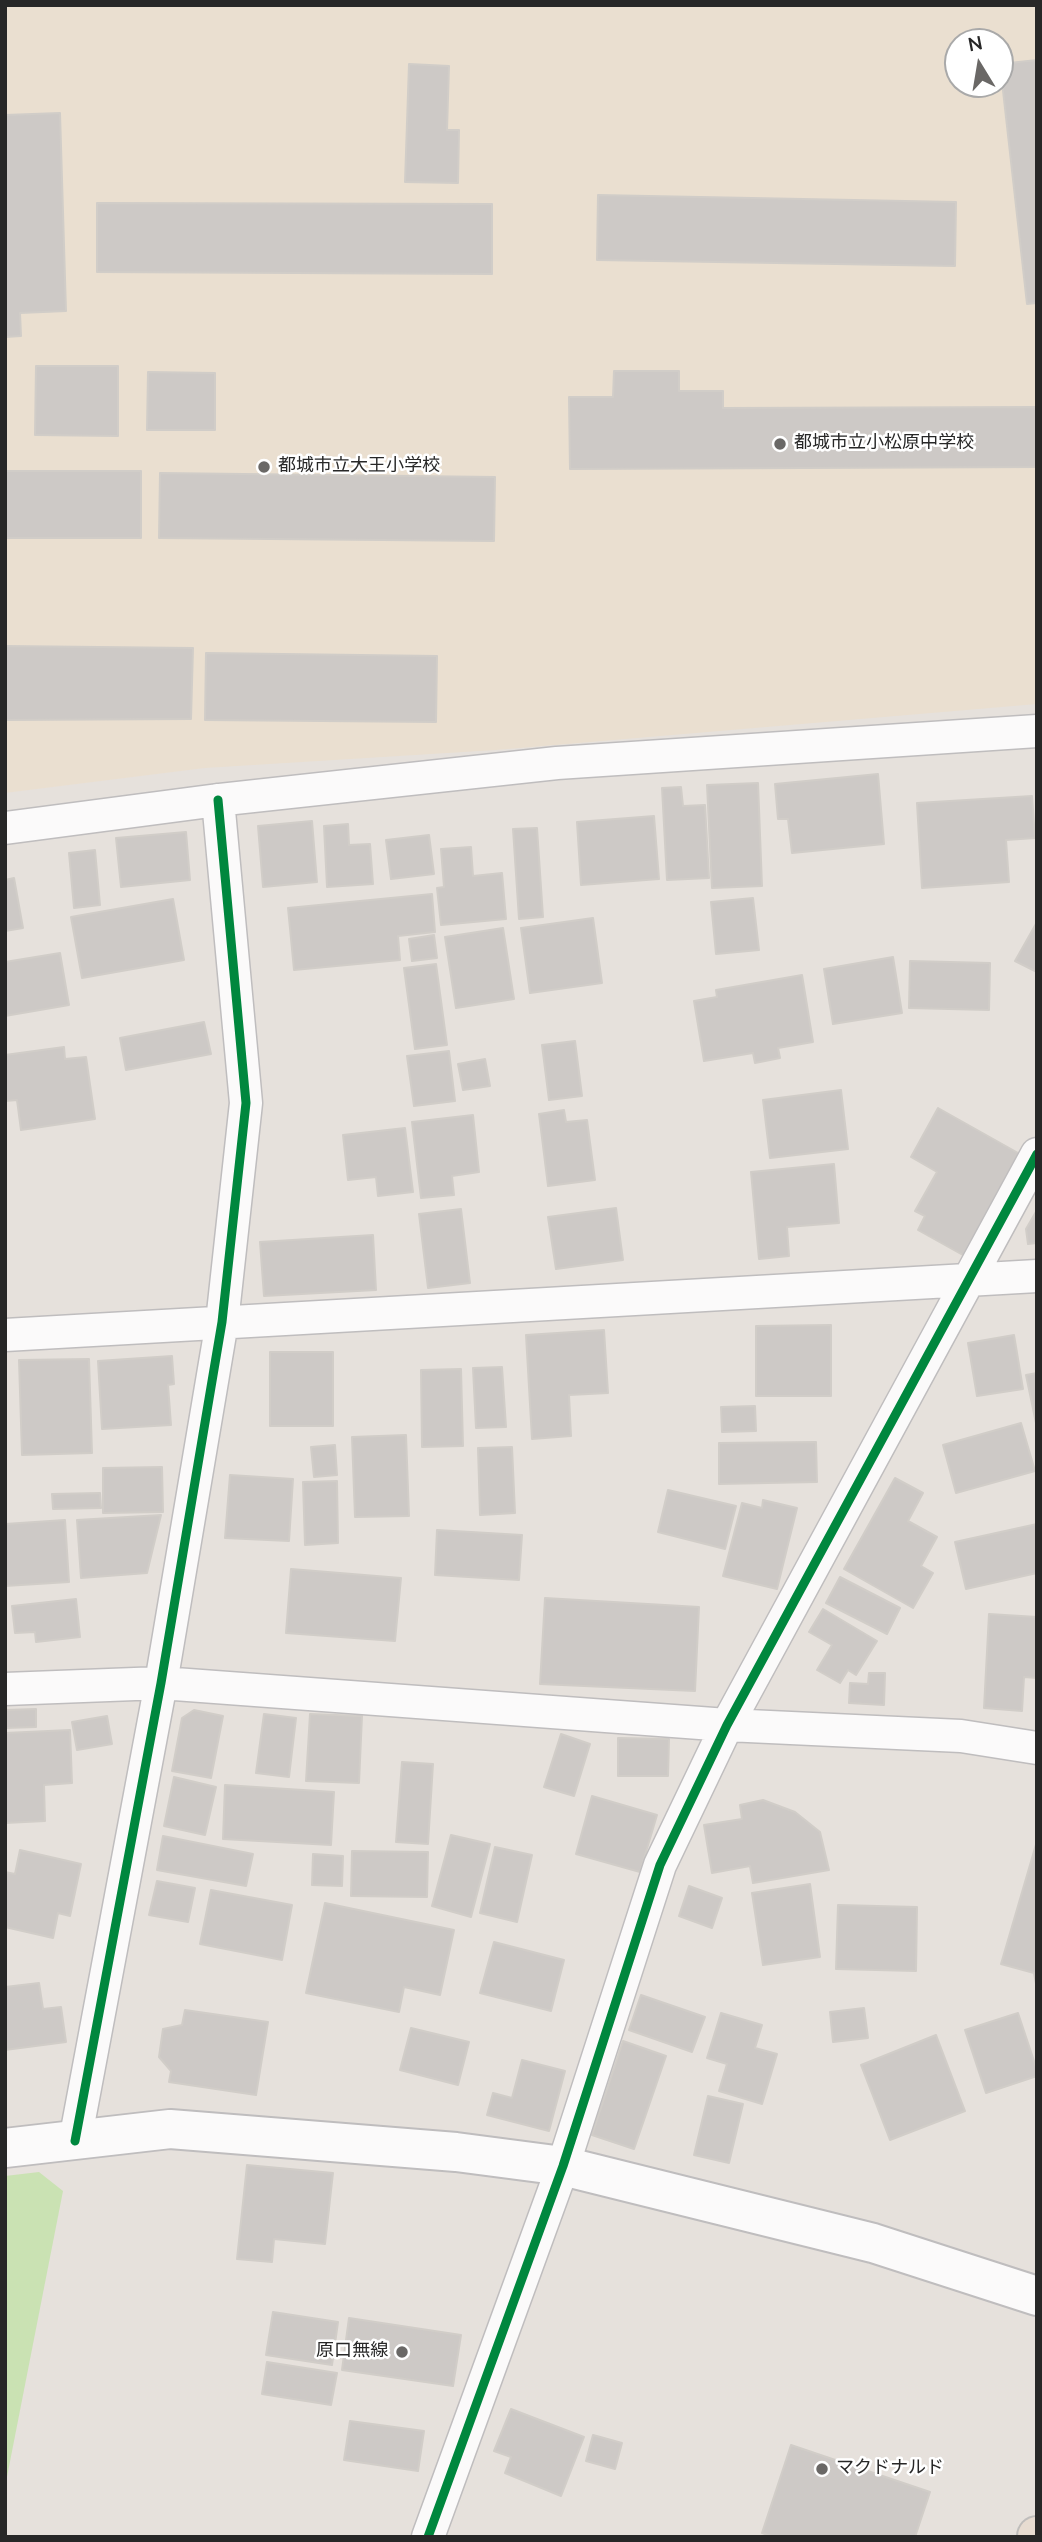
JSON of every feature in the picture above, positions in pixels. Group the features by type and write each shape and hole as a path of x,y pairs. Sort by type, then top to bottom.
{"street":[{"path":"5,828 218,800 557,763 1037,731"},
{"path":"75,2141 161,1683 222,1322 246,1103 218,800"},
{"path":"428,2537 562,2166 660,1866 727,1726 1037,1154"},
{"path":"5,1335 1037,1276"},
{"path":"5,1689 161,1683 727,1726 961,1735 1037,1748"},
{"path":"5,2148 170,2129 456,2152 562,2166 873,2243 1037,2296"}],"shaded area":[{"path":"5,5 1037,5 1037,704 496,750 205,768 5,793"}],"green space":[{"path":"39,2172 63,2191 5,2487 5,2176"}],"building":[{"path":"1037,60 1037,303 1027,304 1004,98 1014,98 1014,62"},
{"path":"409,64 449,66 447,130 459,130 458,183 405,182"},
{"path":"60,113 66,311 20,313 21,336 5,337 5,115"},
{"path":"598,195 956,202 955,266 597,260"},
{"path":"97,203 492,204 492,274 97,272"},
{"path":"36,366 118,366 118,436 35,435"},
{"path":"614,371 679,371 679,391 723,391 723,408 1037,407 1037,467 570,469 569,397 613,397"},
{"path":"148,372 215,373 215,430 147,430"},
{"path":"5,471 141,471 141,538 5,538"},
{"path":"160,473 495,477 494,541 159,538"},
{"path":"5,646 193,648 191,719 5,720"},
{"path":"206,653 437,656 436,722 205,720"},
{"path":"878,774 884,844 792,853 788,819 778,819 775,784"},
{"path":"758,783 762,886 712,888 707,785"},
{"path":"681,787 683,806 705,805 709,878 667,880 662,788"},
{"path":"1032,796 1035,838 1006,840 1009,882 922,888 917,803"},
{"path":"654,816 659,879 581,885 577,822"},
{"path":"312,821 317,882 263,887 258,826"},
{"path":"348,824 349,845 370,844 373,884 327,887 324,826"},
{"path":"537,828 543,917 519,919 513,829"},
{"path":"186,832 190,880 121,887 116,838"},
{"path":"429,835 434,874 391,879 386,840"},
{"path":"471,847 473,876 502,873 506,919 441,925 437,888 444,887 441,849"},
{"path":"95,850 100,905 74,908 69,853"},
{"path":"14,878 23,928 5,931 5,880"},
{"path":"432,894 435,932 398,936 400,960 294,970 288,908"},
{"path":"753,898 759,950 716,954 711,902"},
{"path":"173,899 184,960 82,978 71,917"},
{"path":"593,918 602,983 530,993 521,928"},
{"path":"1037,922 1037,972 1015,961"},
{"path":"503,928 514,999 456,1008 445,937"},
{"path":"434,935 437,958 412,961 409,939"},
{"path":"60,953 69,1005 5,1016 5,962"},
{"path":"893,957 902,1013 833,1024 824,969"},
{"path":"910,961 990,963 989,1010 909,1008"},
{"path":"436,964 447,1045 415,1049 404,968"},
{"path":"802,975 813,1042 778,1048 780,1058 755,1063 753,1053 704,1061 694,1001 717,997 716,990"},
{"path":"204,1022 211,1054 126,1070 120,1038"},
{"path":"575,1041 582,1096 549,1100 542,1045"},
{"path":"64,1047 65,1059 86,1057 95,1119 21,1130 17,1100 5,1101 5,1055"},
{"path":"449,1051 455,1101 414,1106 407,1056"},
{"path":"485,1059 490,1086 463,1090 458,1064"},
{"path":"841,1090 848,1149 770,1158 763,1100"},
{"path":"938,1108 1027,1158 970,1259 918,1230 925,1216 915,1211 937,1172 911,1157"},
{"path":"564,1110 566,1122 587,1120 595,1180 548,1186 539,1114"},
{"path":"473,1115 479,1172 452,1176 454,1195 421,1198 412,1122"},
{"path":"405,1128 413,1192 378,1196 376,1177 348,1180 343,1135"},
{"path":"834,1164 839,1223 787,1227 789,1256 759,1259 751,1172"},
{"path":"616,1208 623,1260 556,1269 548,1217"},
{"path":"461,1209 470,1283 428,1288 419,1214"},
{"path":"1037,1210 1037,1243 1028,1244 1026,1229"},
{"path":"373,1235 376,1290 264,1296 260,1242"},
{"path":"831,1325 831,1396 756,1396 756,1326"},
{"path":"604,1330 608,1393 569,1395 571,1436 532,1439 526,1335"},
{"path":"1014,1335 1023,1389 977,1396 968,1343"},
{"path":"270,1352 333,1352 333,1426 270,1426"},
{"path":"172,1356 174,1384 168,1385 171,1425 102,1429 98,1361"},
{"path":"89,1359 92,1453 22,1455 19,1360"},
{"path":"502,1367 506,1427 476,1428 473,1368"},
{"path":"461,1369 463,1446 422,1447 421,1370"},
{"path":"1037,1373 1037,1428 1026,1375"},
{"path":"755,1406 756,1431 722,1432 721,1407"},
{"path":"1021,1423 1035,1471 956,1493 943,1445"},
{"path":"406,1435 409,1516 355,1517 352,1437"},
{"path":"816,1442 817,1482 719,1484 719,1443"},
{"path":"335,1445 337,1475 314,1477 311,1447"},
{"path":"512,1447 515,1513 480,1515 478,1448"},
{"path":"162,1467 163,1512 103,1513 103,1468"},
{"path":"230,1475 293,1479 289,1541 225,1538"},
{"path":"895,1478 923,1493 908,1521 937,1537 921,1566 933,1573 913,1608 844,1569"},
{"path":"337,1481 338,1543 305,1545 303,1482"},
{"path":"668,1490 736,1506 725,1549 658,1532"},
{"path":"100,1493 101,1508 53,1509 52,1494"},
{"path":"763,1500 797,1508 777,1589 723,1576 742,1503 762,1508"},
{"path":"161,1515 147,1573 81,1578 77,1520"},
{"path":"65,1520 69,1582 5,1586 5,1524"},
{"path":"1037,1524 1037,1573 966,1589 955,1542"},
{"path":"437,1530 522,1535 519,1580 435,1575"},
{"path":"291,1569 401,1578 395,1641 286,1633"},
{"path":"840,1577 900,1608 887,1634 826,1603"},
{"path":"545,1598 699,1607 695,1691 540,1684"},
{"path":"76,1599 80,1637 36,1642 35,1632 15,1633 12,1606"},
{"path":"823,1609 877,1641 856,1675 848,1670 840,1683 817,1670 832,1645 809,1632"},
{"path":"989,1614 1037,1617 1037,1678 1024,1677 1022,1711 984,1708"},
{"path":"869,1673 885,1673 884,1705 849,1703 850,1683 868,1684"},
{"path":"36,1709 36,1727 5,1728 5,1710"},
{"path":"194,1710 223,1716 211,1778 172,1771 182,1718"},
{"path":"264,1714 296,1718 289,1777 256,1773"},
{"path":"310,1714 362,1716 359,1783 306,1781"},
{"path":"107,1716 112,1744 77,1750 72,1722"},
{"path":"70,1730 72,1783 44,1785 45,1821 5,1823 5,1733"},
{"path":"561,1734 590,1744 574,1796 544,1787"},
{"path":"618,1738 669,1739 668,1776 618,1776"},
{"path":"402,1762 433,1764 428,1844 396,1842"},
{"path":"174,1777 216,1787 205,1835 164,1826"},
{"path":"225,1785 334,1792 331,1845 223,1839"},
{"path":"592,1796 657,1815 640,1872 576,1854"},
{"path":"763,1800 795,1812 820,1832 829,1870 753,1883 750,1866 712,1873 704,1825 742,1819 740,1805"},
{"path":"451,1835 490,1844 471,1917 432,1906"},
{"path":"163,1836 253,1854 246,1886 157,1870"},
{"path":"1037,1841 1037,1989 1034,1973 1001,1964"},
{"path":"495,1847 532,1855 517,1922 480,1913"},
{"path":"20,1850 81,1864 70,1916 58,1913 53,1938 5,1927 5,1872 15,1874"},
{"path":"352,1851 428,1852 427,1897 351,1896"},
{"path":"313,1854 343,1856 342,1886 312,1885"},
{"path":"157,1881 195,1888 188,1922 149,1915"},
{"path":"810,1884 820,1957 763,1965 752,1893"},
{"path":"689,1886 722,1898 712,1928 679,1916"},
{"path":"211,1890 292,1905 282,1960 200,1944"},
{"path":"325,1903 454,1930 440,1995 404,1987 399,2012 306,1993"},
{"path":"838,1905 917,1907 916,1971 836,1969"},
{"path":"494,1942 564,1960 551,2011 480,1993"},
{"path":"39,1983 43,2009 61,2007 66,2042 5,2050 5,1987"},
{"path":"641,1995 705,2017 692,2052 629,2030"},
{"path":"864,2008 868,2038 833,2042 830,2012"},
{"path":"185,2010 268,2022 256,2095 169,2082 171,2071 159,2057 163,2029 182,2025"},
{"path":"721,2013 762,2025 755,2048 777,2054 762,2104 719,2091 727,2064 707,2058"},
{"path":"1018,2013 1037,2076 986,2093 965,2030"},
{"path":"411,2028 469,2042 458,2085 400,2070"},
{"path":"936,2035 965,2111 890,2140 861,2065"},
{"path":"623,2041 666,2056 634,2149 592,2135"},
{"path":"522,2060 565,2071 549,2131 487,2115 493,2093 512,2098"},
{"path":"708,2096 743,2104 729,2163 694,2155"},
{"path":"247,2165 333,2173 325,2244 274,2239 272,2262 237,2259"},
{"path":"273,2312 338,2322 332,2365 266,2355"},
{"name":"原口無線","path":"349,2318 461,2335 453,2386 342,2370"},
{"path":"267,2362 337,2373 331,2405 262,2394"},
{"path":"511,2409 584,2437 561,2496 505,2473 511,2457 494,2451"},
{"path":"350,2421 424,2431 418,2471 344,2460"},
{"path":"593,2435 622,2443 615,2469 586,2461"},
{"name":"マクドナルド","path":"791,2445 930,2492 915,2537 774,2537 762,2533"}],"cycle path":[{"path":"75,2141 161,1683 222,1322 246,1103 218,800"},
{"path":"428,2537 563,2166 660,1865 727,1725 1037,1154"}],"place":[{"name":"都城市立小松原中学校","path":"780,444"},
{"name":"都城市立大王小学校","path":"264,467"},
{"name":"原口無線","path":"402,2352"},
{"name":"マクドナルド","path":"822,2469"}]}
